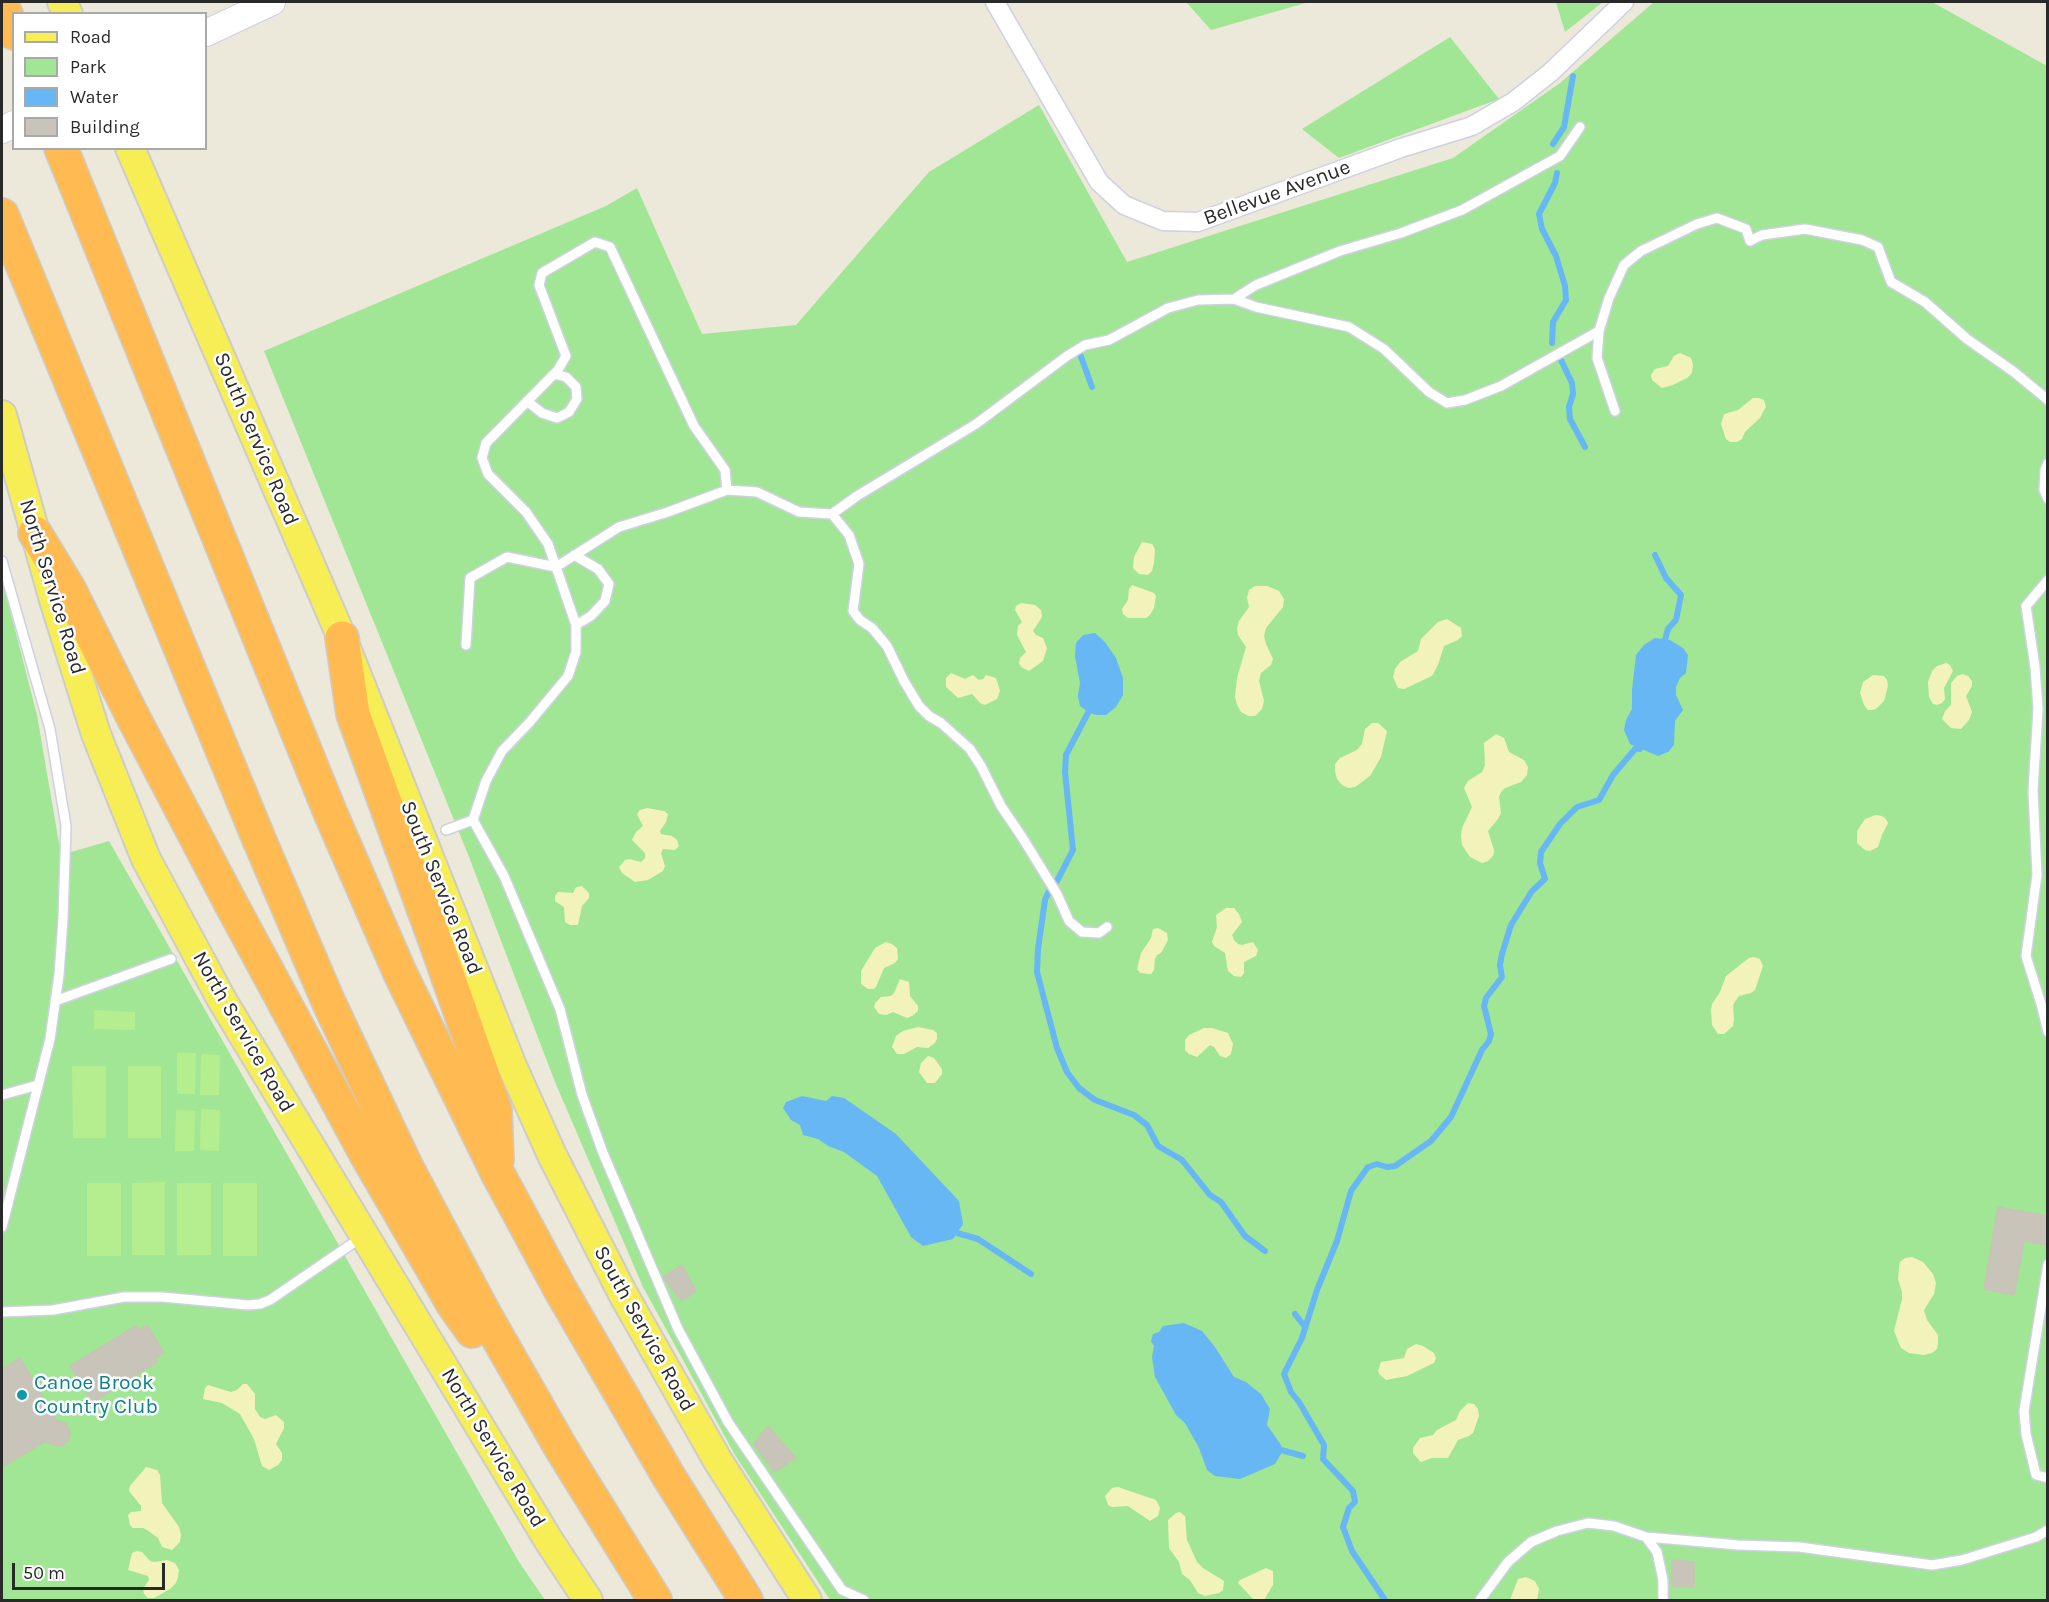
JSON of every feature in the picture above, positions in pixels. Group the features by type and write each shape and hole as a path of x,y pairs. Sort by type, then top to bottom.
{"highway":[{"path":"2,4 12,28"},
{"path":"62,150 330,812 400,973 498,1174 560,1289 699,1528 746,1600"},
{"path":"2,215 261,844 329,1003 406,1166 485,1315 561,1448 647,1588"},
{"path":"35,533 69,589 230,902 378,1174 453,1304 647,1588"},
{"path":"342,638 353,714 495,1110 498,1174"}],"main road":[{"name":"South Service Road","path":"131,150 342,638 512,1066 552,1155 622,1294 718,1461 807,1600"},
{"name":"North Service Road","path":"2,415 6,440 96,734 146,859 222,1000 549,1541 588,1600"}],"street":[{"path":"207,33 272,2"},
{"name":"Bellevue Avenue","path":"995,2 1099,182 1124,205 1163,221 1198,222 1401,148 1472,126 1513,102 1550,73 1624,2"}],"lane":[{"path":"1234,299 1256,285 1340,251 1401,233 1462,210 1560,156 1580,127"},
{"path":"1615,411 1597,358 1599,331 1623,264 1641,251 1697,224 1716,218 1746,229 1750,241 1762,235 1805,229 1862,240 1878,247 1891,282 1925,302 1967,339 2014,372 2048,400"},
{"path":"727,490 725,470 694,426 610,247 595,242 542,273 539,285 566,356 554,374 486,443 482,458 488,474 526,512 548,544 576,626 576,652 568,676 502,752 486,781 473,820 504,876 560,1009 582,1095 603,1153 678,1329 728,1422 842,1590 864,1600"},
{"path":"466,645 470,578 507,557 556,567 619,527 727,490 757,492 799,512 832,514 857,496 976,424 1067,356 1085,345 1108,340 1168,308 1198,300 1234,299 1256,307 1349,327 1383,349 1429,392 1447,403 1465,400 1501,386 1599,331"},
{"path":"527,401 542,413 557,418 569,412 577,399 576,387 566,376 554,374"},
{"path":"2048,463 2045,470 2044,490 2048,499"},
{"path":"832,514 849,536 859,564 853,611 887,646 910,692 920,706 976,758 1001,806 1023,837 1057,894 1069,921 1082,932 1099,933 1107,927"},
{"path":"574,555 598,569 609,584 605,601 591,616 576,626"},
{"path":"2,561 50,729 66,826 63,919 50,1039 2,1227"},
{"path":"2048,580 2026,606 2035,666 2038,709 2033,791 2037,875 2026,956 2048,1032"},
{"path":"446,830 473,820"},
{"path":"55,1001 171,959"},
{"path":"2,1095 38,1085"},
{"path":"2,1312 53,1310 124,1297 162,1297 248,1305 260,1304 270,1300 364,1236"},
{"path":"2048,1264 2024,1411 2026,1434 2036,1475 2048,1478"},
{"path":"1480,1600 1508,1562 1531,1542 1557,1531 1588,1523 1614,1526 1646,1537 1704,1543 1799,1547 1932,1565 1962,1560 2036,1537 2048,1530"},
{"path":"1646,1537 1657,1552 1663,1580 1663,1600"}],"green space":[{"path":"1186,2 1309,2 1211,30"},
{"path":"1556,2 1603,2 1565,32"},
{"path":"1654,2 1932,2 2047,66 2047,1600 830,1600 735,1455 643,1287 555,1082 469,857 264,351 606,206 637,188 702,334 796,325 929,172 1039,105 1127,262 1453,158 1560,83"},
{"path":"1450,37 1499,99 1339,158 1302,129"},
{"path":"2,579 37,715 61,855 109,841 519,1562 545,1600 2,1600"},
{"path":"94,1010 135,1012 135,1030 94,1029"},
{"path":"177,1053 196,1053 195,1094 177,1094"},
{"path":"201,1054 220,1055 219,1095 200,1095"},
{"path":"72,1066 106,1066 106,1138 73,1138"},
{"path":"128,1066 161,1066 161,1138 128,1138"},
{"path":"201,1109 220,1110 219,1151 200,1150"},
{"path":"176,1110 195,1111 194,1151 175,1151"},
{"path":"165,1182 165,1255 132,1255 132,1183"},
{"path":"87,1183 121,1183 121,1256 87,1256"},
{"path":"177,1183 211,1183 211,1255 177,1255"},
{"path":"223,1183 257,1183 257,1256 223,1256"}],"sand":[{"path":"1680,353 1691,358 1692,373 1673,385 1662,388 1652,380 1651,375 1655,369 1668,366 1674,356"},
{"path":"1753,398 1764,400 1766,407 1742,439 1730,442 1726,439 1721,424 1724,414 1738,410"},
{"path":"1142,542 1152,544 1155,549 1152,571 1148,575 1139,574 1133,568 1134,557"},
{"path":"1132,585 1154,593 1156,596 1154,608 1146,618 1128,618 1123,614 1122,609 1128,600 1129,589"},
{"path":"1255,586 1267,586 1279,591 1284,599 1283,607 1266,628 1264,636 1273,659 1271,665 1261,673 1259,681 1264,701 1262,709 1255,716 1248,716 1241,712 1235,697 1237,678 1246,647 1238,635 1237,628 1249,607 1247,598 1249,590"},
{"path":"1021,603 1035,605 1041,610 1042,617 1033,631 1043,638 1047,648 1043,661 1029,671 1021,667 1019,663 1020,658 1026,652 1017,635 1018,626 1022,622 1015,610 1016,606"},
{"path":"1447,619 1461,628 1462,636 1444,646 1432,676 1404,689 1398,688 1393,677 1395,669 1400,662 1418,651 1421,639 1438,622"},
{"path":"1946,663 1953,671 1944,688 1945,699 1942,703 1933,704 1929,697 1928,682 1932,671 1937,666"},
{"path":"951,673 965,679 973,675 979,680 986,675 996,678 1000,691 997,699 985,705 972,694 958,698 946,687 946,678"},
{"path":"1962,674 1968,676 1972,681 1972,686 1966,696 1972,712 1969,720 1961,729 1951,728 1942,719 1945,711 1951,705 1951,683"},
{"path":"1873,675 1884,676 1888,686 1884,701 1876,709 1868,710 1860,693 1863,682"},
{"path":"1372,723 1378,723 1387,731 1381,757 1370,776 1355,787 1348,788 1337,779 1335,764 1340,758 1357,750 1362,744 1365,729"},
{"path":"1496,734 1504,738 1509,752 1524,760 1528,767 1527,775 1521,782 1501,792 1499,797 1501,813 1488,831 1494,850 1493,856 1482,863 1470,857 1462,845 1462,828 1472,807 1464,788 1468,781 1482,772 1485,765 1484,743"},
{"path":"647,808 668,814 660,831 661,834 672,836 677,840 679,846 675,850 663,849 661,853 665,866 663,871 648,880 635,882 622,873 619,867 625,860 641,862 645,858 645,853 632,840 643,826 637,814 640,810"},
{"path":"1876,815 1882,816 1888,823 1878,847 1870,851 1865,850 1857,843 1857,831 1865,819"},
{"path":"582,886 589,893 589,898 582,906 578,925 570,925 565,922 564,907 555,901 555,896 558,892 573,893 576,887"},
{"path":"1226,908 1234,908 1242,922 1232,935 1234,940 1242,945 1253,942 1258,950 1256,956 1244,962 1244,973 1241,977 1234,976 1228,971 1225,953 1212,942 1217,927 1216,915"},
{"path":"1158,928 1167,933 1168,940 1155,959 1154,970 1151,974 1140,973 1137,969 1141,953 1151,938 1153,929"},
{"path":"886,942 897,948 898,959 884,968 876,987 868,989 861,984 861,971 875,948"},
{"path":"1749,958 1760,959 1763,966 1755,990 1739,996 1733,1005 1733,1026 1724,1034 1718,1034 1712,1025 1712,1004 1726,976"},
{"path":"900,979 909,982 910,996 918,1006 918,1011 907,1018 893,1012 886,1015 879,1014 874,1007 875,1003 881,997 891,996"},
{"path":"918,1027 937,1033 935,1043 928,1048 917,1047 904,1054 897,1054 892,1047 896,1036 903,1031"},
{"path":"1204,1028 1228,1033 1233,1044 1231,1054 1226,1058 1220,1056 1210,1045 1197,1057 1189,1054 1185,1050 1185,1040 1189,1035"},
{"path":"928,1056 934,1058 942,1069 942,1074 935,1083 927,1083 919,1072 921,1063"},
{"path":"1912,1257 1923,1262 1933,1274 1936,1283 1934,1294 1924,1310 1927,1320 1938,1335 1937,1349 1924,1355 1909,1353 1901,1348 1894,1331 1902,1299 1898,1279 1900,1262"},
{"path":"1416,1344 1434,1353 1436,1358 1434,1363 1407,1376 1386,1380 1380,1375 1378,1371 1381,1362 1404,1358 1407,1349"},
{"path":"247,1384 255,1394 255,1409 260,1417 265,1419 276,1415 284,1422 284,1428 276,1444 282,1453 282,1460 269,1470 262,1466 254,1439 240,1414 222,1403 203,1399 205,1388 208,1385 231,1392"},
{"path":"1468,1403 1474,1404 1478,1409 1479,1416 1473,1433 1458,1440 1448,1458 1432,1458 1421,1462 1413,1453 1413,1448 1420,1438 1433,1435 1437,1430 1456,1420 1460,1411"},
{"path":"146,1467 157,1470 160,1475 162,1503 179,1527 180,1542 172,1550 162,1547 158,1538 147,1530 133,1528 130,1525 128,1515 131,1512 141,1511 141,1506 129,1491 130,1486"},
{"path":"1118,1487 1156,1500 1160,1508 1158,1516 1150,1521 1128,1506 1108,1505 1105,1496 1112,1488"},
{"path":"1180,1512 1185,1516 1187,1540 1197,1562 1224,1581 1223,1590 1219,1593 1205,1596 1198,1593 1190,1580 1182,1574 1179,1562 1169,1548 1168,1520"},
{"path":"142,1552 150,1561 167,1560 175,1563 179,1570 176,1583 154,1598 148,1598 143,1589 149,1580 148,1576 128,1570 132,1553"},
{"path":"1266,1568 1273,1571 1273,1585 1264,1600 1254,1600 1238,1583"},
{"path":"1526,1577 1535,1581 1539,1589 1537,1600 1510,1600 1518,1579"}],"water":[{"path":"1095,633 1105,642 1116,658 1123,678 1123,695 1116,707 1106,715 1089,713 1080,706 1078,696 1080,683 1075,656 1076,643 1083,635"},
{"path":"1655,638 1670,640 1683,648 1688,655 1686,673 1680,678 1676,687 1676,695 1683,710 1675,721 1674,745 1668,752 1658,756 1630,744 1624,730 1632,709 1636,655 1644,645"},
{"path":"802,1096 826,1101 832,1096 844,1098 896,1134 959,1201 963,1224 953,1239 923,1246 911,1237 877,1176 844,1152 818,1139 803,1135 800,1125 791,1120 783,1108 786,1102"},
{"path":"1184,1323 1202,1331 1234,1377 1246,1382 1261,1394 1270,1409 1267,1425 1281,1445 1281,1454 1275,1464 1240,1479 1215,1476 1207,1470 1199,1448 1185,1423 1176,1415 1155,1377 1152,1357 1154,1346 1151,1341 1153,1334 1159,1332 1163,1326"}],"building":[{"path":"1998,1207 2048,1216 2048,1245 2024,1241 2014,1295 1984,1289"},
{"path":"682,1265 696,1291 682,1301 663,1277"},
{"path":"147,1325 164,1353 155,1358 157,1362 93,1402 70,1366 136,1326 140,1330"},
{"name":"Canoe Brook Country Club","path":"20,1358 57,1421 66,1423 70,1432 68,1441 60,1446 44,1442 2,1467 2,1369"},
{"path":"768,1426 796,1458 775,1472 754,1444"},
{"path":"1672,1560 1694,1562 1694,1587 1672,1586"}],"waterway":[{"path":"1553,144 1564,127 1573,76"},
{"path":"1552,343 1553,322 1566,300 1565,286 1556,256 1542,229 1539,214 1555,183 1557,173"},
{"path":"1080,354 1092,387"},
{"path":"1561,360 1572,383 1570,419 1585,447"},
{"path":"1655,555 1666,578 1681,595 1676,620 1668,629 1663,647"},
{"path":"1057,881 1073,850 1065,772 1066,755 1091,707"},
{"path":"1385,1600 1352,1551 1343,1527 1349,1508 1355,1502 1353,1491 1323,1459 1324,1445 1291,1392 1284,1374 1302,1338 1317,1290 1337,1241 1351,1191 1368,1167 1377,1164 1387,1167 1395,1166 1431,1141 1451,1117 1482,1050 1489,1041 1491,1034 1484,1006 1486,998 1502,977 1500,965 1511,925 1532,891 1545,879 1540,863 1541,852 1560,824 1577,807 1599,800 1613,775 1636,748 1640,749"},
{"path":"1050,889 1045,900 1037,972 1057,1048 1067,1072 1079,1088 1095,1100 1134,1115 1147,1125 1158,1146 1182,1160 1210,1195 1221,1202 1245,1236 1265,1251"},
{"path":"957,1233 978,1239 1031,1274"},
{"path":"1295,1314 1305,1327"},
{"path":"1277,1447 1303,1456"}],"place":[{"name":"Canoe Brook Country Club","path":"22,1395"}]}
